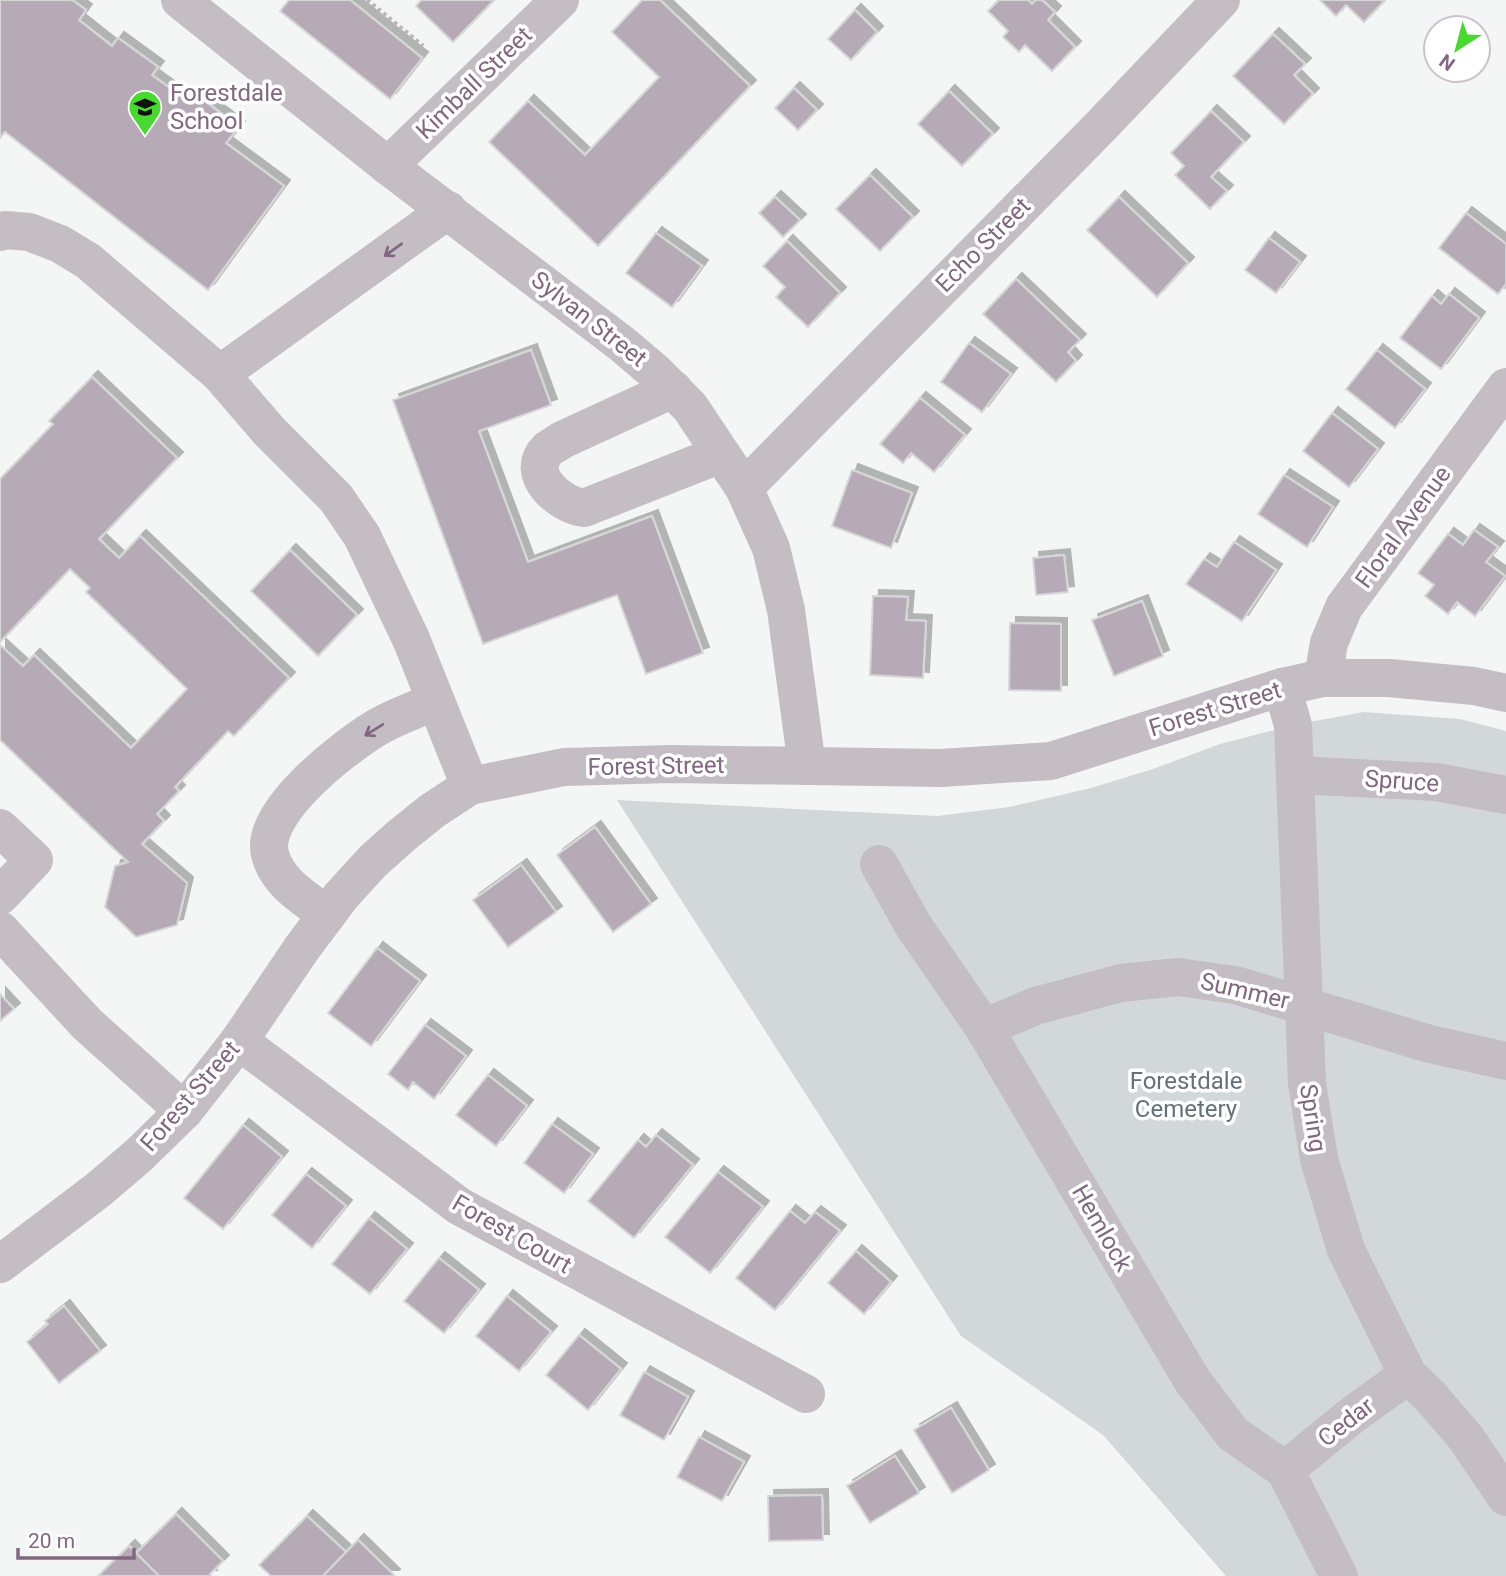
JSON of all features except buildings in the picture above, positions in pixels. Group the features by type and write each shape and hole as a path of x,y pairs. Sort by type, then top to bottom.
{"street":[{"name":"Sylvan Street","path":"180,0 388,166 622,344 690,407 744,488 771,548 786,610 807,766"},
{"name":"Kimball Street","path":"388,166 560,0"},
{"name":"Echo Street","path":"744,488 1221,0"},
{"path":"220,374 448,210"},
{"path":"0,232 29,232 60,244 88,261 220,374 270,431 337,498 362,536 411,639 470,786"},
{"name":"Floral Avenue","path":"1323,678 1329,643 1344,607 1506,387"},
{"path":"673,389 548,449 541,460 541,469 551,493 572,506 584,508 721,454"},
{"name":"Forest Street","path":"0,1264 98,1190 184,1111 239,1041 327,915 373,861 432,811 470,786 564,767 671,764 940,768 1051,761 1282,687 1323,678 1383,677 1474,686 1506,693"},
{"name":"Spring","path":"1282,687 1293,725 1307,1083 1319,1159 1346,1250 1408,1375 1466,1438 1506,1497"},
{"path":"327,915 280,876 270,854 272,831 287,805 330,761 377,727 435,701"},
{"name":"Spruce","path":"1296,775 1436,782 1506,796"},
{"path":"0,828 34,860 0,896"},
{"name":"Hemlock","path":"878,864 913,925 984,1028 1192,1380 1233,1434 1285,1470 1339,1576"},
{"path":"0,930 87,1024 184,1111"},
{"name":"Summer","path":"984,1028 1035,1006 1121,983 1178,977 1236,985 1430,1044 1506,1061"},
{"name":"Forest Court","path":"239,1041 459,1206 806,1394"},
{"name":"Cedar","path":"1285,1470 1355,1413 1408,1375"}],"path":[{"path":"367,0 423,46"}],"green space":[{"name":"Forestdale Cemetery","path":"1364,712 1460,719 1506,731 1506,1576 1226,1576 1103,1435 961,1336 617,800 937,816 1009,807 1091,788 1220,744 1293,725"}],"place":[{"name":"Forestdale School","path":"145,137"}]}
